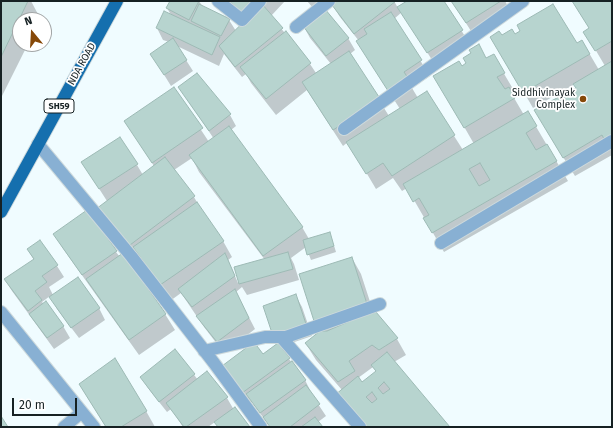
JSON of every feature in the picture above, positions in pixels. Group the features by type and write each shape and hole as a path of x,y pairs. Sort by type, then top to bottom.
{"main road":[{"name":"NDA ROAD","path":"1,212 117,1"}],"street":[{"path":"218,1 242,20 260,1"},
{"path":"296,27 329,1"},
{"path":"344,129 523,1"},
{"path":"441,243 612,141"},
{"path":"38,144 131,256 204,350 261,427"},
{"path":"204,350 265,337 286,337 380,304"},
{"path":"1,312 94,427"},
{"path":"281,337 360,427"},
{"path":"64,427 82,412"}],"building":[{"path":"1,1 28,1 23,12 12,12 12,34 1,57"},
{"path":"170,1 199,1 189,20 166,8"},
{"path":"229,1 256,1 244,14"},
{"path":"337,1 396,1 354,34 332,5"},
{"path":"407,1 444,1 463,30 427,53 397,7"},
{"path":"451,1 501,1 466,23"},
{"path":"572,1 612,1 612,41 595,51 583,32 589,28"},
{"path":"199,4 230,19 221,36 191,21"},
{"path":"262,4 283,28 235,67 219,46"},
{"path":"553,4 577,43 582,40 590,54 523,93 490,37 499,31 502,35 512,29 515,34 520,31 517,25"},
{"path":"325,9 349,38 326,56 303,26"},
{"path":"164,11 220,37 212,55 156,28"},
{"path":"391,12 422,60 404,72 410,81 390,94 356,41 367,34 364,29"},
{"path":"286,31 311,63 266,99 240,67"},
{"path":"173,38 187,60 164,75 150,54"},
{"path":"479,44 486,58 494,54 505,73 497,77 505,89 509,87 515,98 464,128 433,76 459,61 462,66 466,63 463,58 471,53 469,50"},
{"path":"349,51 381,100 333,130 302,82"},
{"name":"Siddhivinayak Complex","path":"612,61 612,135 604,139 602,135 563,158 534,110 576,88 573,84"},
{"path":"197,73 231,114 209,131 178,87"},
{"path":"174,87 203,128 152,163 124,121"},
{"path":"427,91 455,135 392,176 383,163 366,174 346,142"},
{"path":"528,111 537,126 526,133 536,150 547,144 557,161 432,233 423,218 429,215 419,198 413,202 403,184","holes":["480,163 490,180 479,186 469,169"]},
{"path":"229,126 303,227 263,256 189,155"},
{"path":"120,137 138,164 99,189 81,162"},
{"path":"165,157 195,196 126,248 96,209"},
{"path":"197,202 224,241 160,285 133,247"},
{"path":"87,210 117,251 82,275 53,234"},
{"path":"330,232 334,246 307,255 303,240"},
{"path":"40,240 58,265 42,276 47,282 35,291 42,300 28,311 4,279 34,259 27,249"},
{"path":"288,252 293,269 239,284 234,267"},
{"path":"123,253 166,314 129,340 86,279"},
{"path":"225,253 235,276 192,307 178,289"},
{"path":"352,257 367,304 314,321 299,274"},
{"path":"78,277 100,308 71,328 49,297"},
{"path":"235,289 249,318 217,342 196,316"},
{"path":"296,294 306,324 273,336 263,306"},
{"path":"46,301 64,326 47,338 29,314"},
{"path":"376,312 398,338 379,350 372,345 349,361 355,371 338,382 305,343 320,331 327,331 357,318"},
{"path":"254,342 263,354 278,343 290,358 242,393 222,366"},
{"path":"175,349 195,374 159,402 140,377"},
{"path":"387,352 450,427 361,427 335,395 358,376 362,382 376,371 371,365","holes":["384,382 390,389 383,394 378,388","372,392 377,399 372,403 366,397"]},
{"path":"115,358 147,411 121,427 106,427 79,384"},
{"path":"292,361 306,380 260,413 246,394"},
{"path":"207,371 228,397 184,427 166,403"},
{"path":"306,385 320,404 290,427 270,427 263,417"},
{"path":"235,407 250,427 218,427 214,422"},
{"path":"1,416 8,427 1,427"},
{"path":"315,417 323,427 301,427"}],"place":[{"name":"Siddhivinayak Complex","path":"583,99"}]}
